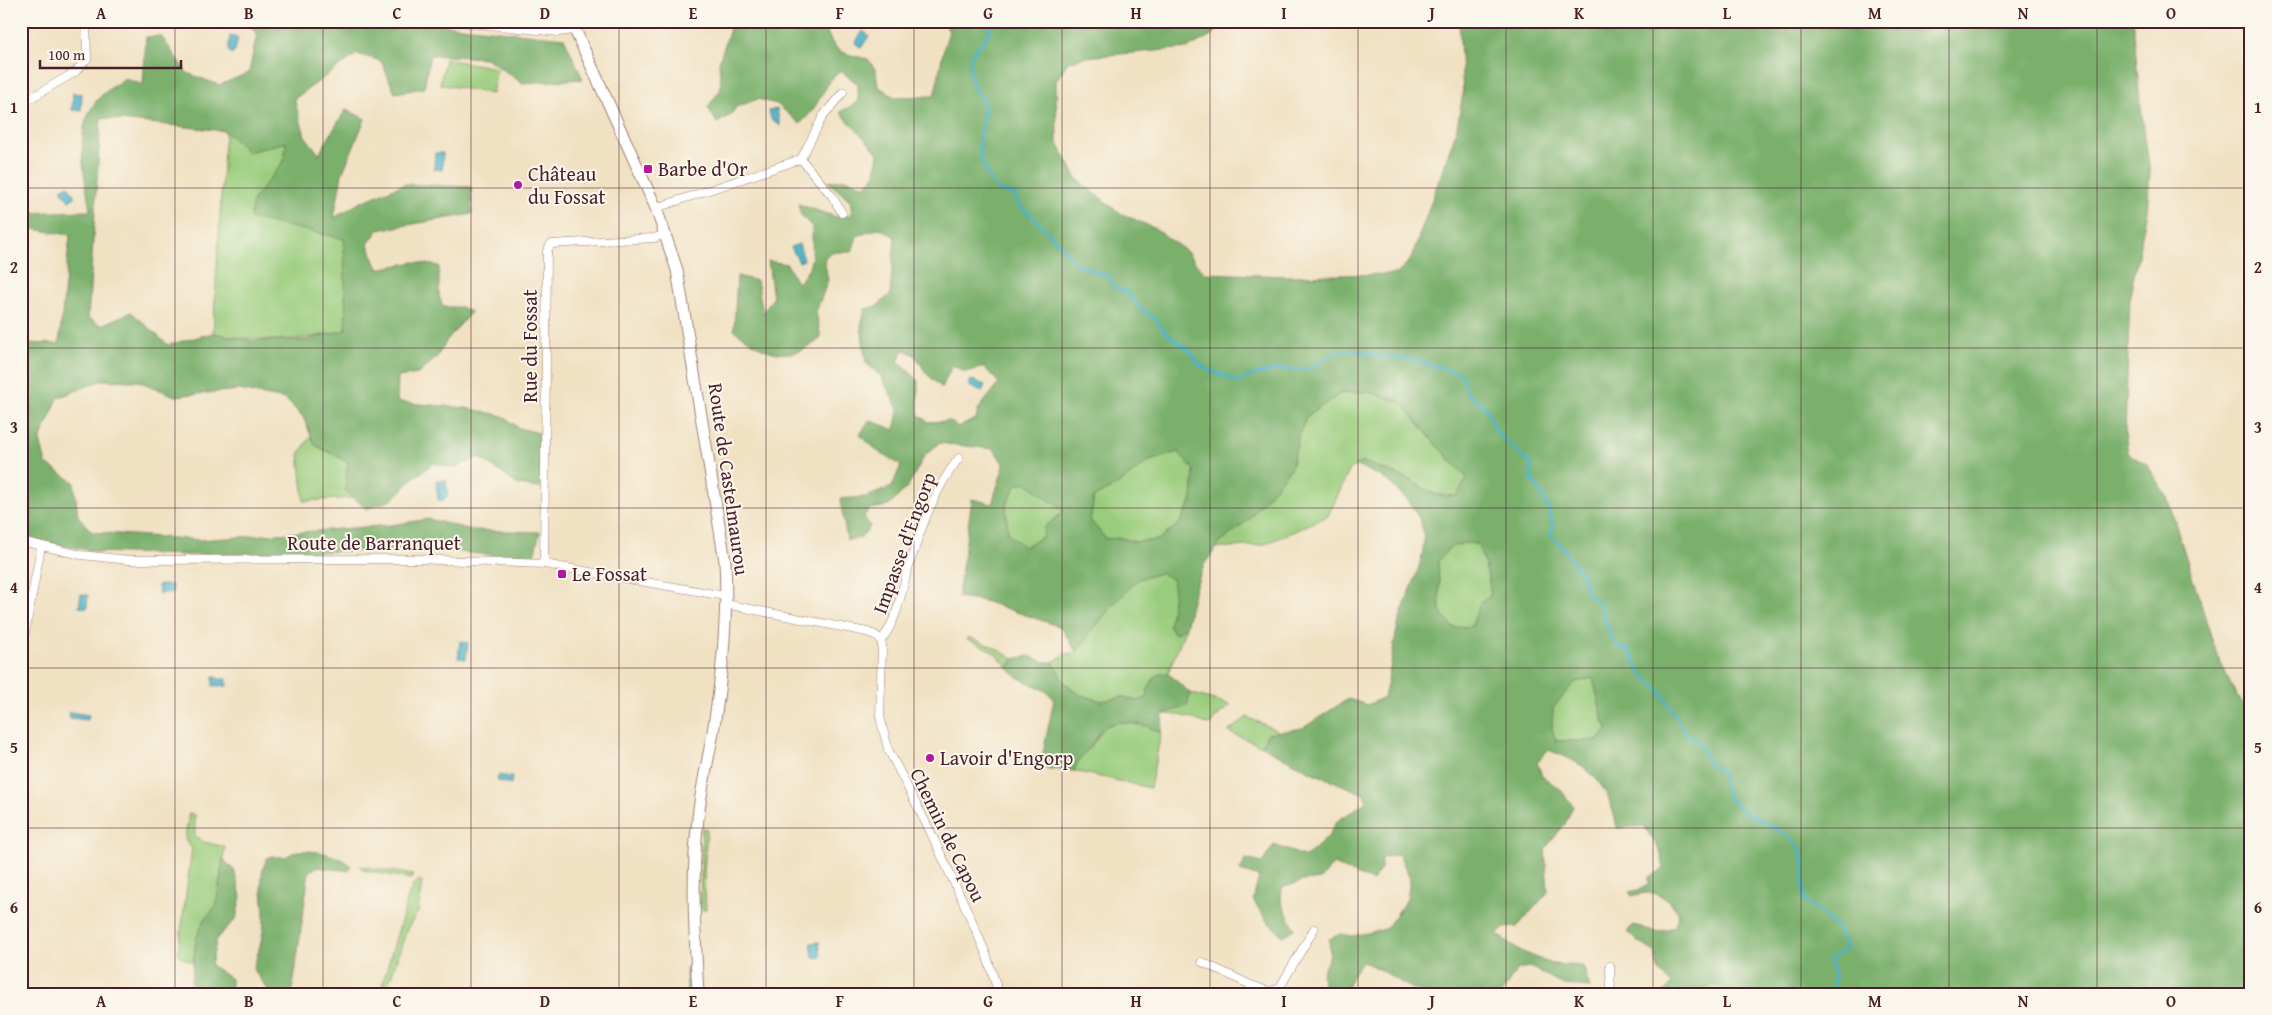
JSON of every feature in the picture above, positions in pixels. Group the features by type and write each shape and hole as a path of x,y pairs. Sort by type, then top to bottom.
{"street":[{"path":"21,104 75,72 87,59 86,21"},
{"path":"450,21 558,32 573,26"},
{"name":"Route de Castelmaurou","path":"573,26 656,208 677,270 725,561 725,600 717,702 696,840 694,912 698,994"},
{"path":"656,208 801,159 823,116 842,92"},
{"path":"801,159 832,196 842,213"},
{"name":"Rue du Fossat","path":"544,564 546,250 551,244 654,238 666,234"},
{"name":"Impasse d'Engorp","path":"881,640 891,626 912,556 928,515 947,472 959,458"},
{"name":"Route de Barranquet","path":"21,541 42,547 98,557 129,560 416,559 544,564 725,600"},
{"path":"21,654 42,547"},
{"path":"725,600 866,632 875,635 881,640"},
{"name":"Chemin de Capou","path":"881,640 884,657 880,717 888,748 931,833 972,921 986,954 999,994"},
{"path":"1202,962 1270,992 1280,987 1314,930"},
{"path":"1610,966 1611,994"},
{"path":"1249,994 1251,985"}],"green space":[{"path":"243,21 405,21 564,38 583,79 522,83 486,58 430,55 424,88 395,93 381,61 357,54 294,99 305,136 319,154 346,109 365,119 342,174 334,218 359,203 404,184 471,187 472,214 378,230 368,244 378,269 414,262 439,266 439,296 443,307 461,307 471,312 447,340 436,358 418,374 398,377 397,402 466,408 503,416 519,428 539,433 540,488 518,485 479,457 455,468 434,463 416,476 392,500 366,509 345,490 348,462 315,445 303,417 285,399 239,390 175,396 138,381 102,380 58,398 40,440 46,464 74,482 78,516 92,532 201,540 391,525 429,519 472,530 540,532 533,559 439,550 188,555 99,552 21,538 21,343 59,344 70,235 21,227 21,213 90,211 82,150 86,120 93,106 103,94 125,78 143,85 146,37 161,36 187,73 219,85 249,73 257,33","holes":["101,118 225,131 248,152 286,142 284,161 253,200 250,218 344,239 346,330 305,340 254,341 213,333 168,345 131,312 101,325 88,318"]},
{"path":"729,21 823,21 834,45 843,52 868,59 876,71 878,86 894,97 934,96 949,32 944,21 1221,21 1213,34 1188,48 1085,57 1068,62 1056,81 1057,142 1077,179 1118,212 1156,229 1187,252 1204,273 1288,276 1397,274 1411,259 1456,132 1463,94 1459,21 2133,21 2139,91 2150,174 2147,211 2130,295 2125,433 2128,453 2148,466 2167,497 2216,652 2236,695 2251,713 2251,994 1731,994 1731,989 1712,985 1697,994 1662,994 1672,984 1659,971 1656,963 1656,953 1639,942 1627,931 1634,925 1657,932 1675,927 1679,913 1664,897 1653,893 1632,896 1629,892 1649,884 1649,877 1664,869 1660,851 1644,826 1617,828 1609,799 1595,778 1575,762 1548,750 1537,762 1542,776 1560,789 1573,806 1565,824 1545,849 1548,892 1517,927 1503,928 1497,934 1518,950 1551,964 1583,966 1590,987 1564,985 1530,967 1517,969 1501,994 1430,994 1416,990 1378,968 1362,962 1354,972 1344,994 1324,994 1322,974 1330,954 1329,939 1341,934 1353,936 1386,929 1407,899 1410,879 1399,854 1381,858 1381,869 1372,881 1333,864 1321,879 1303,881 1282,888 1281,902 1295,929 1283,936 1266,920 1253,900 1259,877 1240,871 1246,859 1262,863 1274,845 1306,857 1328,837 1336,822 1367,801 1364,794 1311,772 1262,746 1267,734 1303,728 1348,699 1367,705 1384,697 1399,622 1422,557 1424,542 1422,527 1415,511 1403,496 1380,476 1355,465 1363,462 1406,478 1436,495 1457,496 1467,478 1402,403 1369,392 1341,393 1307,416 1299,434 1291,468 1248,520 1221,542 1205,563 1195,588 1186,627 1175,634 1169,626 1174,593 1172,579 1161,573 1139,579 1109,609 1076,652 1061,627 984,601 958,597 972,499 992,504 1004,465 994,449 939,443 925,455 908,486 889,506 870,509 864,516 870,527 860,538 847,540 840,499 866,497 892,487 901,465 880,453 860,435 869,420 895,430 898,409 881,376 866,363 861,325 865,309 877,306 890,295 895,237 880,228 857,236 852,252 833,252 824,259 828,280 816,312 821,338 798,351 777,353 766,350 734,330 737,276 757,281 763,313 773,298 768,261 787,264 797,283 807,271 812,258 812,227 801,215 798,204 836,217 852,215 850,200 828,182 845,179 866,186 875,174 878,153 840,112 858,102 858,84 841,71 831,79 813,110 800,124 777,104 758,99 736,107 731,115 717,123 708,107 721,89 719,62 730,29","holes":["904,350 915,355 926,373 942,388 952,365 965,372 984,367 999,383 978,410 976,419 958,427 950,421 928,422 918,414 918,380 898,361","1178,452 1194,470 1192,500 1179,524 1158,540 1135,542 1121,538 1106,539 1090,520 1094,497 1117,485 1149,461","1026,482 1064,512 1044,527 1043,537 1024,547 1008,533 1006,506 1016,485","1464,543 1478,544 1488,575 1491,595 1479,605 1472,626 1453,628 1440,611 1438,561 1450,547","1593,678 1604,723 1608,729 1598,741 1556,741 1552,729 1553,708 1575,682"]},
{"path":"870,21 912,21 908,27 883,28"},
{"path":"445,59 497,68 492,94 440,84"},
{"path":"225,131 248,152 287,142 284,161 253,200 344,239 346,330 311,337 280,340 264,340 213,333"},
{"path":"1369,392 1402,403 1433,441 1468,478 1458,496 1436,495 1406,478 1363,462 1350,469 1328,516 1263,545 1216,548 1291,468 1299,434 1307,416 1341,393"},
{"path":"311,436 315,445 348,462 345,490 354,498 304,501 299,454"},
{"path":"1179,452 1194,470 1192,500 1179,524 1158,540 1135,542 1121,538 1106,539 1090,520 1094,497 1117,485 1149,461"},
{"path":"1026,482 1065,512 1043,536 1024,547 1008,533 1006,506 1016,485"},
{"path":"1464,543 1478,544 1488,575 1491,595 1479,605 1472,626 1453,628 1440,611 1438,561 1450,547"},
{"path":"1161,573 1172,578 1174,593 1169,626 1175,634 1186,627 1168,673 1156,675 1148,698 1136,701 1122,697 1102,701 1080,695 1063,681 1053,662 1065,654 1076,652 1109,609 1139,579"},
{"path":"968,637 994,647 1013,659 1008,668 995,654 979,644 967,640"},
{"path":"1029,656 1044,662 1053,662 1063,681 1080,695 1102,701 1122,697 1136,701 1147,698 1148,689 1156,675 1168,673 1190,693 1187,706 1163,714 1161,733 1149,727 1126,722 1119,722 1105,727 1079,760 1074,771 1040,768 1054,699 1043,690 1018,677 1008,668 1013,659"},
{"path":"1593,678 1604,723 1608,729 1598,741 1556,741 1552,729 1553,708 1575,682"},
{"path":"1190,693 1231,705 1216,717 1210,725 1181,715 1163,714 1187,706"},
{"path":"1247,717 1283,733 1267,735 1262,746 1228,732"},
{"path":"1118,722 1148,726 1161,733 1150,788 1074,771 1078,758 1096,740 1104,727"},
{"path":"189,813 195,815 195,836 204,842 225,847 216,906 204,921 196,939 193,962 182,958 178,953 192,849 185,839"},
{"path":"702,828 707,829 704,874 706,910 700,908"},
{"path":"297,851 326,854 340,858 351,866 349,871 317,867 309,871 292,994 271,994 253,969 264,925 262,872 268,857 285,857"},
{"path":"223,859 234,870 241,896 236,919 217,938 211,965 231,979 231,988 234,994 204,994 196,990 191,983 196,939 204,920 216,906"},
{"path":"360,866 413,875 411,879 367,871"},
{"path":"419,880 422,882 418,912 407,929 390,980 386,986 382,985 409,894 413,885"},
{"path":"690,965 691,994 687,994 686,967"},
{"path":"1712,985 1731,990 1731,994 1697,994"}],"water":[{"path":"863,31 869,36 861,48 855,43"},
{"path":"230,36 238,38 235,51 231,54 228,50"},
{"path":"73,93 82,94 81,110 72,110"},
{"path":"777,109 780,126 771,119 769,111"},
{"path":"435,153 443,153 442,170 434,169"},
{"path":"68,185 75,197 69,201 61,189"},
{"path":"799,244 804,260 799,262 791,247"},
{"path":"972,380 985,385 982,392 969,386 968,383"},
{"path":"436,480 446,480 448,496 445,500 438,500"},
{"path":"158,585 172,585 173,592 159,594"},
{"path":"81,594 88,595 87,608 79,607"},
{"path":"460,641 468,643 466,659 458,658"},
{"path":"213,676 217,677 217,679 227,679 227,686 213,686"},
{"path":"70,712 89,715 88,720 69,718"},
{"path":"498,775 512,777 511,784 497,781"},
{"path":"819,942 821,957 813,958 811,943"}],"waterway":[{"path":"992,21 986,38 971,57 970,65 976,92 984,105 979,144 981,158 993,184 997,190 1015,195 1018,204 1056,240 1075,264 1108,276 1115,287 1128,293 1141,309 1156,319 1163,330 1191,352 1198,363 1205,368 1239,382 1253,375 1278,369 1305,370 1313,367 1337,351 1351,350 1419,361 1459,373 1463,377 1466,392 1486,408 1497,433 1531,464 1531,479 1543,496 1550,514 1553,528 1550,535 1561,545 1582,575 1588,594 1600,604 1611,637 1618,647 1629,650 1640,672 1660,691 1688,736 1698,740 1709,764 1722,771 1726,791 1731,801 1739,808 1782,832 1798,846 1804,866 1803,895 1805,902 1830,921 1840,934 1846,948 1829,961 1835,976 1832,994"}],"place":[{"name":"Barbe d'Or","path":"648,169"},
{"name":"Château du Fossat","path":"518,185"},
{"name":"Le Fossat","path":"562,574"},
{"name":"Lavoir d'Engorp","path":"930,758"}]}
